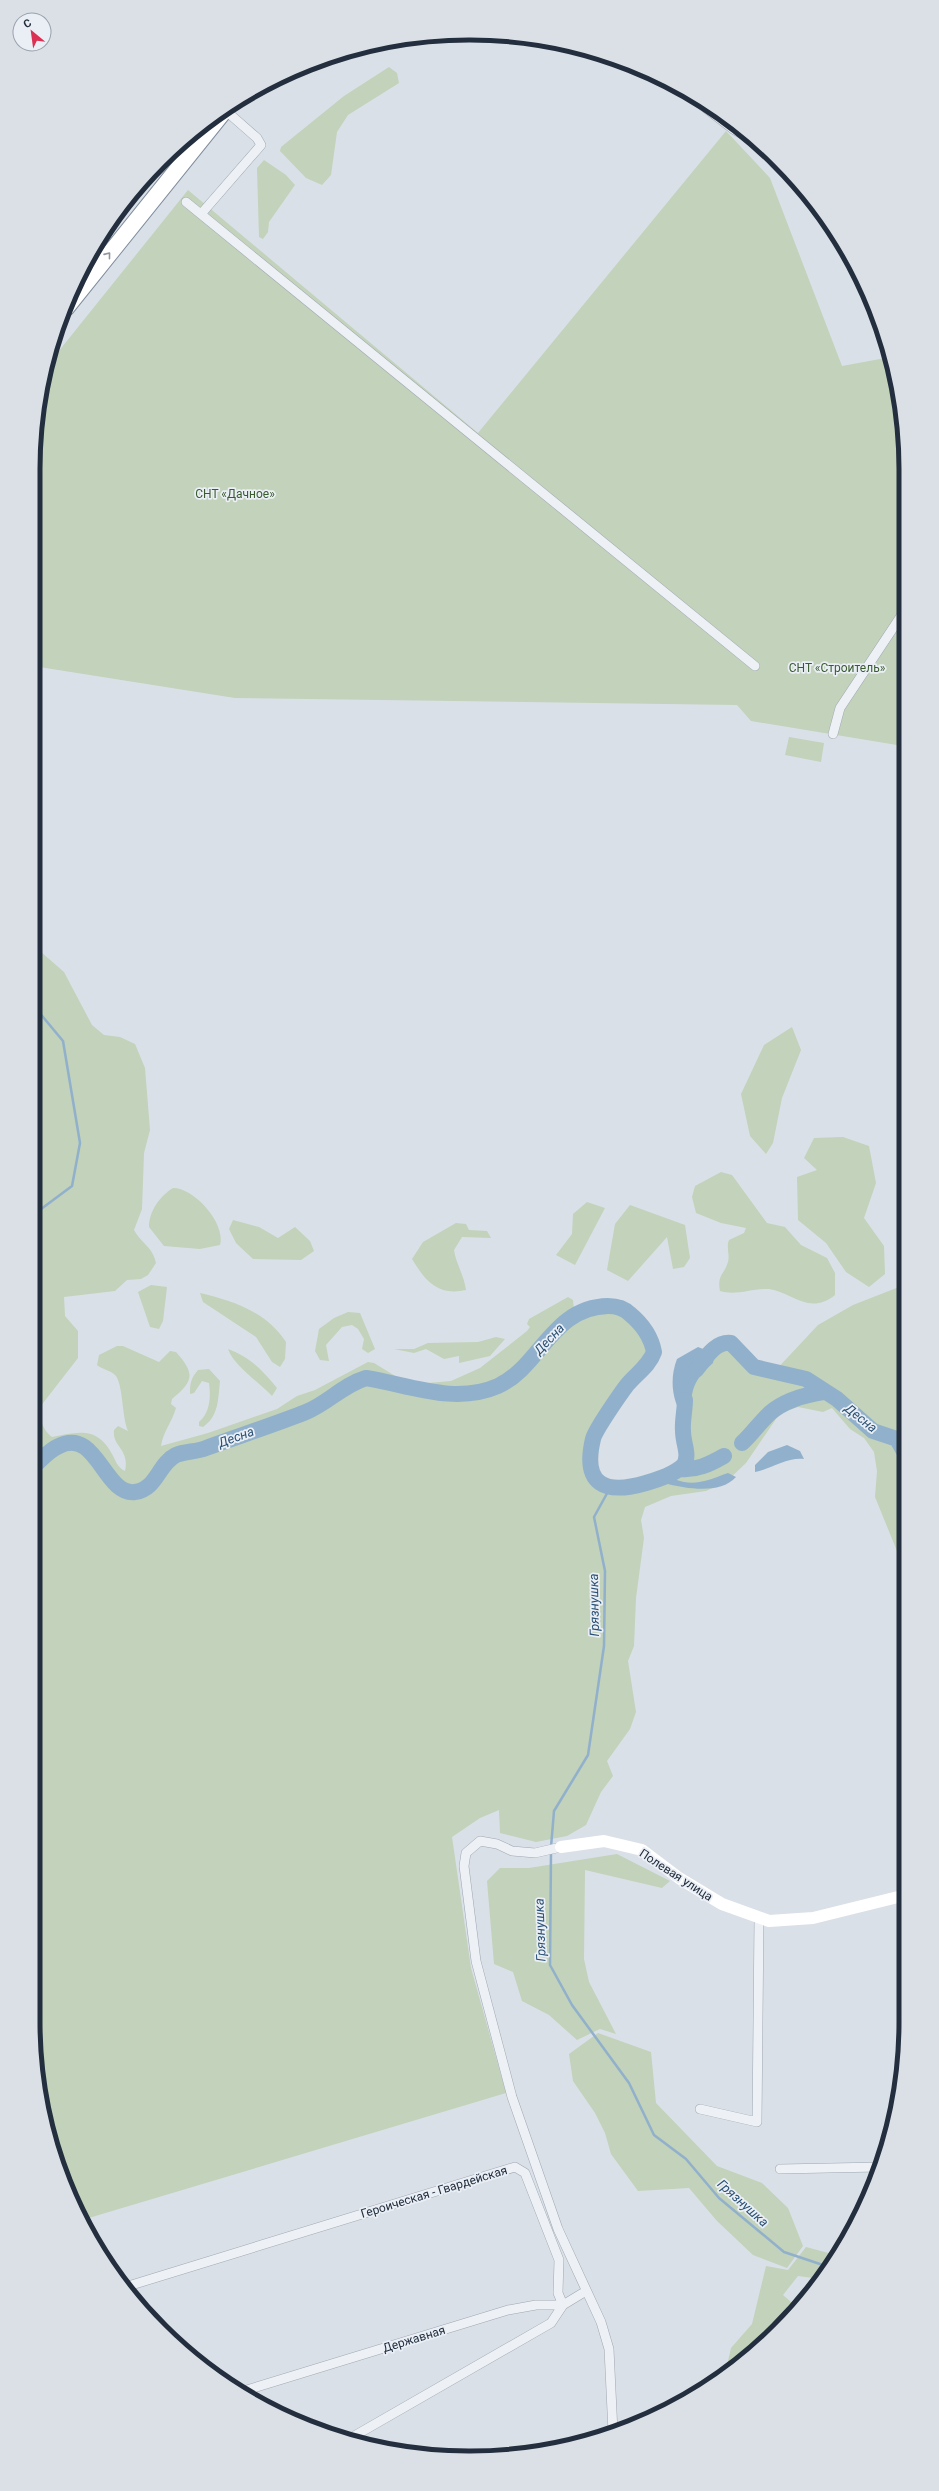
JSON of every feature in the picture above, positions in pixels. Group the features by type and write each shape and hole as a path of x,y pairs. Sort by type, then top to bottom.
{"highway":[{"path":"79,292 212,126"}],"street":[{"path":"200,214 261,144 257,138 229,113"},
{"path":"186,202 755,666"},
{"path":"833,734 840,708 899,619"},
{"name":"Полевая улица","path":"561,1847 604,1840 642,1850 679,1878 722,1904 759,1919 769,1921 813,1918 899,1897"},
{"path":"561,1847 535,1853 512,1852 497,1844 480,1842 466,1853 464,1866 476,1962 512,2097 558,2229 601,2322 609,2349 613,2426"},
{"path":"700,2109 757,2122 759,1919"},
{"name":"Героическая - Гвардейская","path":"131,2285 515,2167 525,2173 559,2260 558,2293 563,2305"},
{"path":"780,2169 873,2167"},
{"name":"Державная","path":"249,2389 508,2310 536,2305 563,2305 586,2292"},
{"path":"356,2435 551,2323 563,2305"}],"green space":[{"path":"389,67 397,73 399,83 348,115 337,132 331,175 322,185 306,178 280,151 281,147 344,96"},
{"name":"СНТ «Дачное»","path":"726,131 770,178 842,366 884,358 891,386 898,441 899,745 751,721 737,705 235,698 40,667 41,441 48,386 56,354 188,190 478,433"},
{"path":"264,160 286,175 295,185 269,222 268,232 263,239 259,237 257,168"},
{"path":"789,737 824,743 821,762 785,755"},
{"path":"40,951 64,972 92,1025 104,1035 120,1037 135,1044 145,1068 150,1130 144,1153 142,1209 134,1230 150,1249 156,1263 148,1275 141,1279 127,1280 115,1291 64,1297 65,1316 78,1331 78,1358 40,1407"},
{"path":"792,1027 801,1050 782,1098 773,1143 766,1154 750,1136 741,1094 764,1045"},
{"path":"843,1137 869,1146 876,1183 864,1218 884,1246 885,1274 869,1287 846,1272 826,1243 798,1220 797,1177 817,1170 804,1158 814,1138"},
{"path":"721,1172 732,1175 767,1223 785,1227 801,1245 827,1258 835,1273 835,1295 826,1301 809,1303 769,1289 732,1293 720,1291 719,1282 728,1259 729,1240 744,1233 746,1228 721,1223 696,1213 692,1197 695,1186"},
{"path":"173,1188 190,1194 199,1200 207,1209 214,1218 218,1227 221,1237 220,1245 200,1249 164,1246 149,1227 149,1221 156,1204 168,1191"},
{"path":"587,1202 605,1208 575,1265 556,1255 572,1234 573,1214"},
{"path":"630,1205 685,1225 690,1258 684,1267 673,1269 667,1237 628,1281 607,1270 615,1224"},
{"path":"233,1220 259,1227 278,1238 295,1227 310,1241 314,1251 301,1260 253,1259 236,1243 229,1229"},
{"path":"456,1223 466,1224 469,1230 487,1231 491,1238 462,1237 454,1250 456,1260 464,1279 466,1290 448,1291 440,1289 428,1280 412,1259 423,1242"},
{"path":"151,1285 167,1287 163,1321 159,1329 150,1327 138,1292"},
{"path":"899,1287 899,1551 897,1551 875,1497 877,1471 874,1452 864,1438 850,1429 832,1408 823,1412 798,1407 780,1413 746,1463 727,1481 706,1491 671,1496 645,1507 641,1520 644,1538 636,1598 634,1646 628,1661 636,1712 630,1729 607,1761 613,1776 601,1792 586,1825 567,1836 536,1842 500,1833 499,1810 480,1818 452,1837 471,1968 506,2093 88,2218 73,2186 55,2133 48,2105 41,2050 40,1411 44,1428 49,1435 52,1437 86,1433 93,1435 106,1445 118,1466 125,1471 125,1458 114,1436 114,1430 118,1426 128,1431 120,1387 114,1374 97,1365 99,1355 117,1346 123,1346 159,1362 170,1351 176,1352 187,1366 189,1372 188,1382 172,1399 171,1404 176,1408 161,1446 208,1433 277,1409 297,1396 315,1390 368,1362 374,1363 405,1382 416,1384 451,1381 480,1368 527,1331 530,1327 527,1324 529,1319 568,1297 573,1300 574,1310 552,1326 538,1339 526,1364 553,1331 580,1313 602,1306 618,1307 627,1311 646,1331 654,1352 647,1366 626,1386 595,1432 590,1454 592,1471 601,1484 621,1489 668,1475 684,1465 688,1454 682,1429 685,1420 685,1385 709,1353 720,1344 731,1343 754,1367 774,1372 818,1325 853,1305"},
{"path":"200,1293 237,1304 259,1315 269,1323 286,1342 285,1359 280,1367 272,1362 256,1337 203,1302"},
{"path":"348,1312 360,1313 375,1349 368,1353 362,1349 364,1339 358,1329 352,1325 342,1327 326,1345 329,1361 320,1360 315,1351 319,1329 334,1318"},
{"path":"496,1337 505,1339 490,1356 459,1363 459,1356 444,1359 426,1349 414,1353 394,1349 414,1349 428,1343 478,1342"},
{"path":"228,1349 249,1360 266,1375 277,1388 272,1396 241,1368"},
{"path":"209,1369 220,1381 219,1394 215,1412 208,1423 203,1427 199,1426 199,1422 208,1409 210,1394 209,1383 202,1381 194,1393 190,1394 190,1387 192,1378 198,1370"},
{"path":"617,1854 670,1881 662,1888 585,1870 584,1959 589,1982 616,2034 600,2029 577,2040 549,2015 522,2001 513,1972 494,1964 487,1881 500,1868 529,1868"},
{"path":"598,2033 651,2052 656,2103 717,2166 762,2183 788,2208 803,2246 787,2268 753,2255 717,2221 689,2188 638,2191 611,2154 605,2133 595,2113 573,2081 569,2054"},
{"path":"806,2247 831,2254 814,2278 798,2276 783,2295 793,2304 753,2344 727,2365 731,2348 752,2324 766,2266 788,2270"}],"water":[{"path":"698,1347 711,1352 709,1353 714,1357 713,1363 701,1375 694,1386 691,1415 685,1420 677,1406 673,1391 673,1375 677,1359"},
{"path":"787,1445 800,1451 804,1459 785,1461 755,1472 755,1465 768,1452"},
{"path":"728,1473 736,1477 722,1486 704,1489 668,1484 666,1479 695,1483"}],"waterway":[{"path":"40,1013 63,1041 80,1143 72,1186 40,1210"},
{"name":"Десна","path":"40,1460 59,1446 72,1443 83,1446 92,1453 115,1484 124,1490 135,1492 148,1486 165,1464 176,1455 202,1449 306,1412 350,1385 366,1378 415,1389 449,1394 465,1394 498,1386 525,1366 548,1339 573,1316 589,1309 608,1306 617,1307 628,1312 642,1326 653,1346 654,1352 646,1365 624,1389 595,1434 590,1455 591,1467 594,1476 600,1483 619,1488 632,1486 666,1476 684,1465 686,1461 686,1449 683,1436 685,1400"},
{"name":"Десна","path":"696,1370 715,1348 725,1343 731,1343 754,1367 806,1379 837,1399 873,1431 897,1439 899,1442"},
{"path":"742,1443 776,1408 795,1399 823,1392"},
{"path":"679,1469 697,1468 724,1456"},
{"name":"Грязнушка","path":"551,1847 554,1811 588,1755 604,1646 605,1571 594,1517 610,1488"},
{"name":"Грязнушка","path":"551,1852 550,1965 572,2005 629,2083 654,2135 686,2159 719,2198 784,2252 823,2265"}],"park label":[{"name":"СНТ «Строитель»","path":"837,668"}]}
